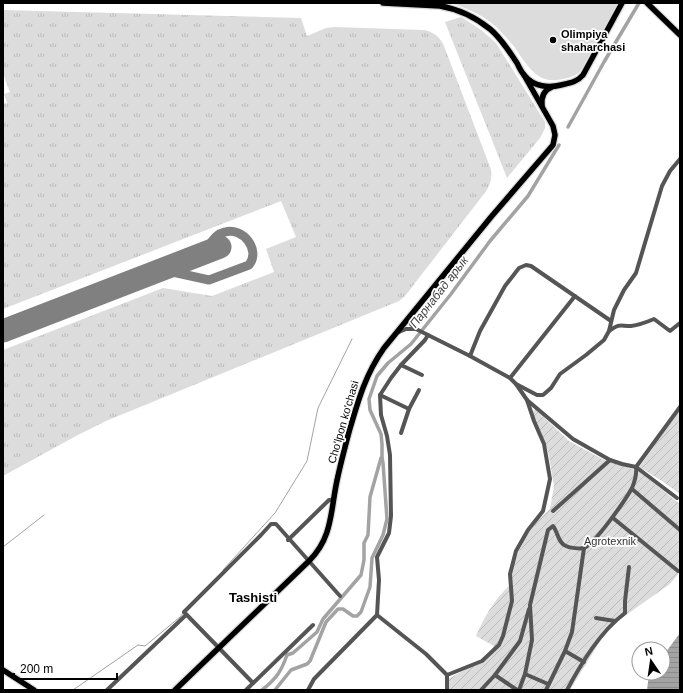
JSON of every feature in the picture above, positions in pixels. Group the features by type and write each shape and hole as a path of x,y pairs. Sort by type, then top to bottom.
{"main road":[{"name":"Cho'lpon ko'chasi","path":"175,690 319,550 330,525 339,471 363,386 376,360 496,211 553,145 555,138 554,129 524,75 507,48 496,35 483,24 467,15 440,6 383,3"},
{"path":"543,108 542,99 544,93 548,89 574,82 584,75 622,3"},
{"path":"647,3 680,35"},
{"path":"524,75 538,84 544,86 555,86"},
{"path":"3,670 34,690"}],"street":[{"path":"516,384 537,395 543,395 551,388 560,374 604,340 609,331 614,310 624,290 636,273 660,188 670,171 680,159"},
{"path":"470,356 489,312 500,297 505,286 519,268 526,265 531,266 611,321"},
{"path":"510,378 575,296"},
{"path":"412,314 410,319 411,324 416,329 510,378 527,400 574,439 610,460 636,468 677,498"},
{"path":"609,331 622,324 630,326 654,319 670,331 680,323"},
{"path":"394,336 404,329 416,329"},
{"path":"308,690 314,679 376,615 379,580 377,557 389,533 391,505 390,455 387,436 381,415 380,395 390,378 425,340 427,334"},
{"path":"401,365 422,375"},
{"path":"401,433 419,390"},
{"path":"380,395 410,409"},
{"path":"447,675 482,661 499,645 503,636 512,601 510,574 516,552 528,530 543,511 550,480 544,444 527,400"},
{"path":"481,690 520,640 530,605 545,539 550,527 553,526 556,529 563,544 567,546 584,548 591,543 613,518 632,489 637,475 636,468 680,407"},
{"path":"553,511 610,460"},
{"path":"632,489 680,530"},
{"path":"288,540 329,500 334,500"},
{"path":"613,518 678,571"},
{"path":"253,683 184,612 271,524 276,524 288,540 340,596"},
{"path":"546,690 565,651 572,632 584,548"},
{"path":"567,690 597,642 614,621 625,613 629,567"},
{"path":"495,674 518,690 525,674 532,640 530,605"},
{"path":"107,690 186,615"},
{"path":"376,615 426,654 447,675 447,690"},
{"path":"596,618 614,621"},
{"path":"246,690 313,625"},
{"path":"565,651 584,662"},
{"path":"525,674 548,684"}],"green space":[{"name":"Olimpiya shaharchasi","path":"450,3 618,3 580,72 566,78 551,80 540,77 532,71 510,41 491,22 472,11"},
{"path":"3,10 301,18 307,36 326,28 334,27 423,30 433,33 438,37 444,46 490,167 490,184 487,190 405,296 399,301 106,421 3,476 3,350 163,288 212,296 274,272 266,249 296,237 281,201 3,309 3,104 7,103 4,94 10,92 3,74"},
{"path":"461,17 480,29 496,43 545,122 545,128 540,138 507,178 445,22"},
{"name":"Agrotexnik","path":"535,409 569,441 604,460 612,461 640,472 680,504 680,572 670,584 609,627 570,690 448,690 448,679 487,658 494,646 476,636 490,608 505,589 511,584 512,570 527,535 539,519 550,509 554,486 548,451 532,412"},
{"path":"680,410 680,494 639,467"}],"shaded area":[{"path":"680,633 680,690 647,690 648,681 671,681 671,645"}],"waterway":[{"name":"Парнабад арык","path":"568,127 639,3"},
{"name":"Парнабад арык","path":"275,690 291,670 307,664 310,661 326,622 338,609 343,609 353,616 357,616 361,612 370,587 372,558 383,535 387,519 381,434 370,410 369,399 377,376 388,363 411,344 451,294 490,241 528,196 559,145"},
{"path":"223,570 275,513 307,461 318,408 352,339"},
{"name":"Парнабад арык","path":"262,690 278,675 287,655 293,653 317,632 323,619 361,575 364,560 364,543 368,535 370,497 381,458"},
{"path":"3,547 44,515"},
{"path":"73,690 138,645 145,646 183,613"}],"taxiway":[{"path":"157,272 168,271 209,280 249,265 253,253 244,236 232,231 225,232 214,238 200,255"}],"runway":[{"path":"3,331 220,247"}],"place":[{"name":"Olimpiya shaharchasi","path":"553,40"}],"district":[{"name":"Tashisti","path":"253,597"}]}
